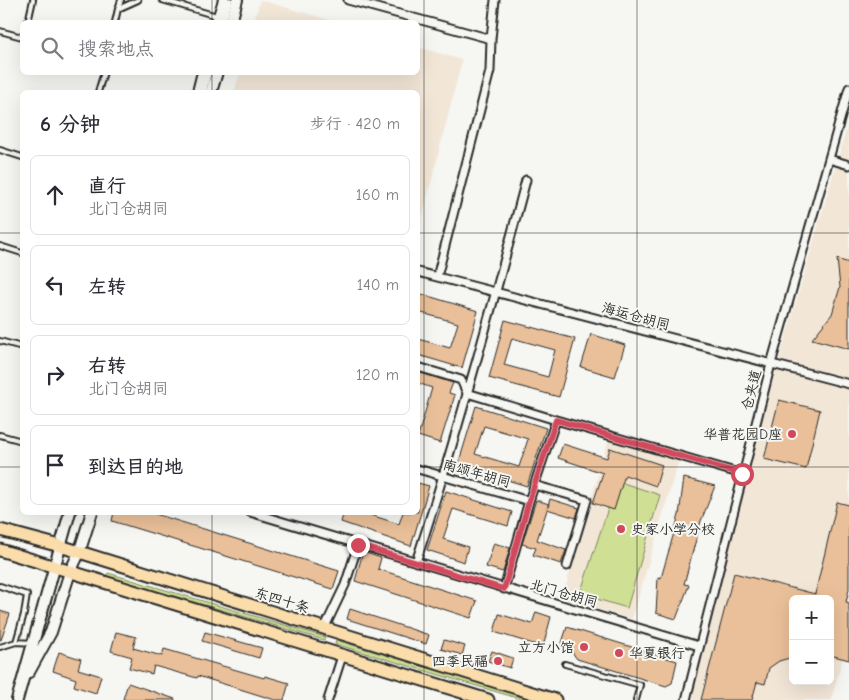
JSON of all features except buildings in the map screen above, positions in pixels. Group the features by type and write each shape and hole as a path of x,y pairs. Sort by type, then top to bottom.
{"main road":[{"path":"220,20 224,0"},
{"path":"232,20 237,0"},
{"path":"198,90 202,75"},
{"path":"212,90 215,75"},
{"path":"18,695 69,515"},
{"path":"18,695 50,632 70,572 80,553 91,515"},
{"name":"东四十条","path":"0,530 60,546 555,700"},
{"path":"0,550 488,700"}],"street":[{"path":"348,0 491,39"},
{"path":"437,277 490,71 495,0"},
{"name":"仓夹道","path":"686,700 771,364 849,88"},
{"path":"829,159 849,165"},
{"path":"416,562 444,477 526,180"},
{"name":"海运仓胡同","path":"420,273 849,384"},
{"path":"420,368 461,380 467,393 742,474"},
{"path":"504,589 529,501 556,420"},
{"name":"南颂年胡同","path":"420,470 529,501"},
{"path":"534,486 588,500 567,566"},
{"name":"北门仓胡同","path":"260,515 699,646"},
{"path":"324,629 345,585 358,545"},
{"path":"328,700 342,656"}],"lane":[{"path":"28,20 33,0"},
{"path":"115,20 121,0"},
{"path":"118,9 138,0"},
{"path":"162,0 217,20"},
{"path":"220,20 230,0"},
{"path":"0,31 20,36"},
{"path":"99,90 103,75"},
{"path":"205,90 209,75"},
{"path":"0,150 20,156"},
{"path":"0,246 20,252"},
{"path":"0,341 20,346"},
{"path":"0,435 20,440"},
{"path":"0,586 27,595 16,642"},
{"path":"0,648 16,642 33,643"},
{"path":"566,664 640,685 636,700"}],"shaded area":[{"path":"260,0 329,20 255,20"},
{"path":"420,48 462,60 420,226 420,90 235,90 239,75 420,75"},
{"path":"849,120 849,635 831,700 680,700"},
{"name":"史家小学分校","path":"609,438 679,459 632,619 562,599"}],"green space":[{"path":"617,481 660,495 627,608 580,594"},
{"path":"108,573 325,637 324,640 106,576"},
{"path":"336,640 535,700 524,700 335,644"}],"place":[{"name":"华普花园D座","path":"792,434"},
{"name":"史家小学分校","path":"621,529"},
{"name":"立方小馆","path":"584,647"},
{"name":"华夏银行","path":"619,653"},
{"name":"四季民福","path":"498,661"}],"route":[{"path":"358,545 504,589 529,501 556,420 742,474"}]}
